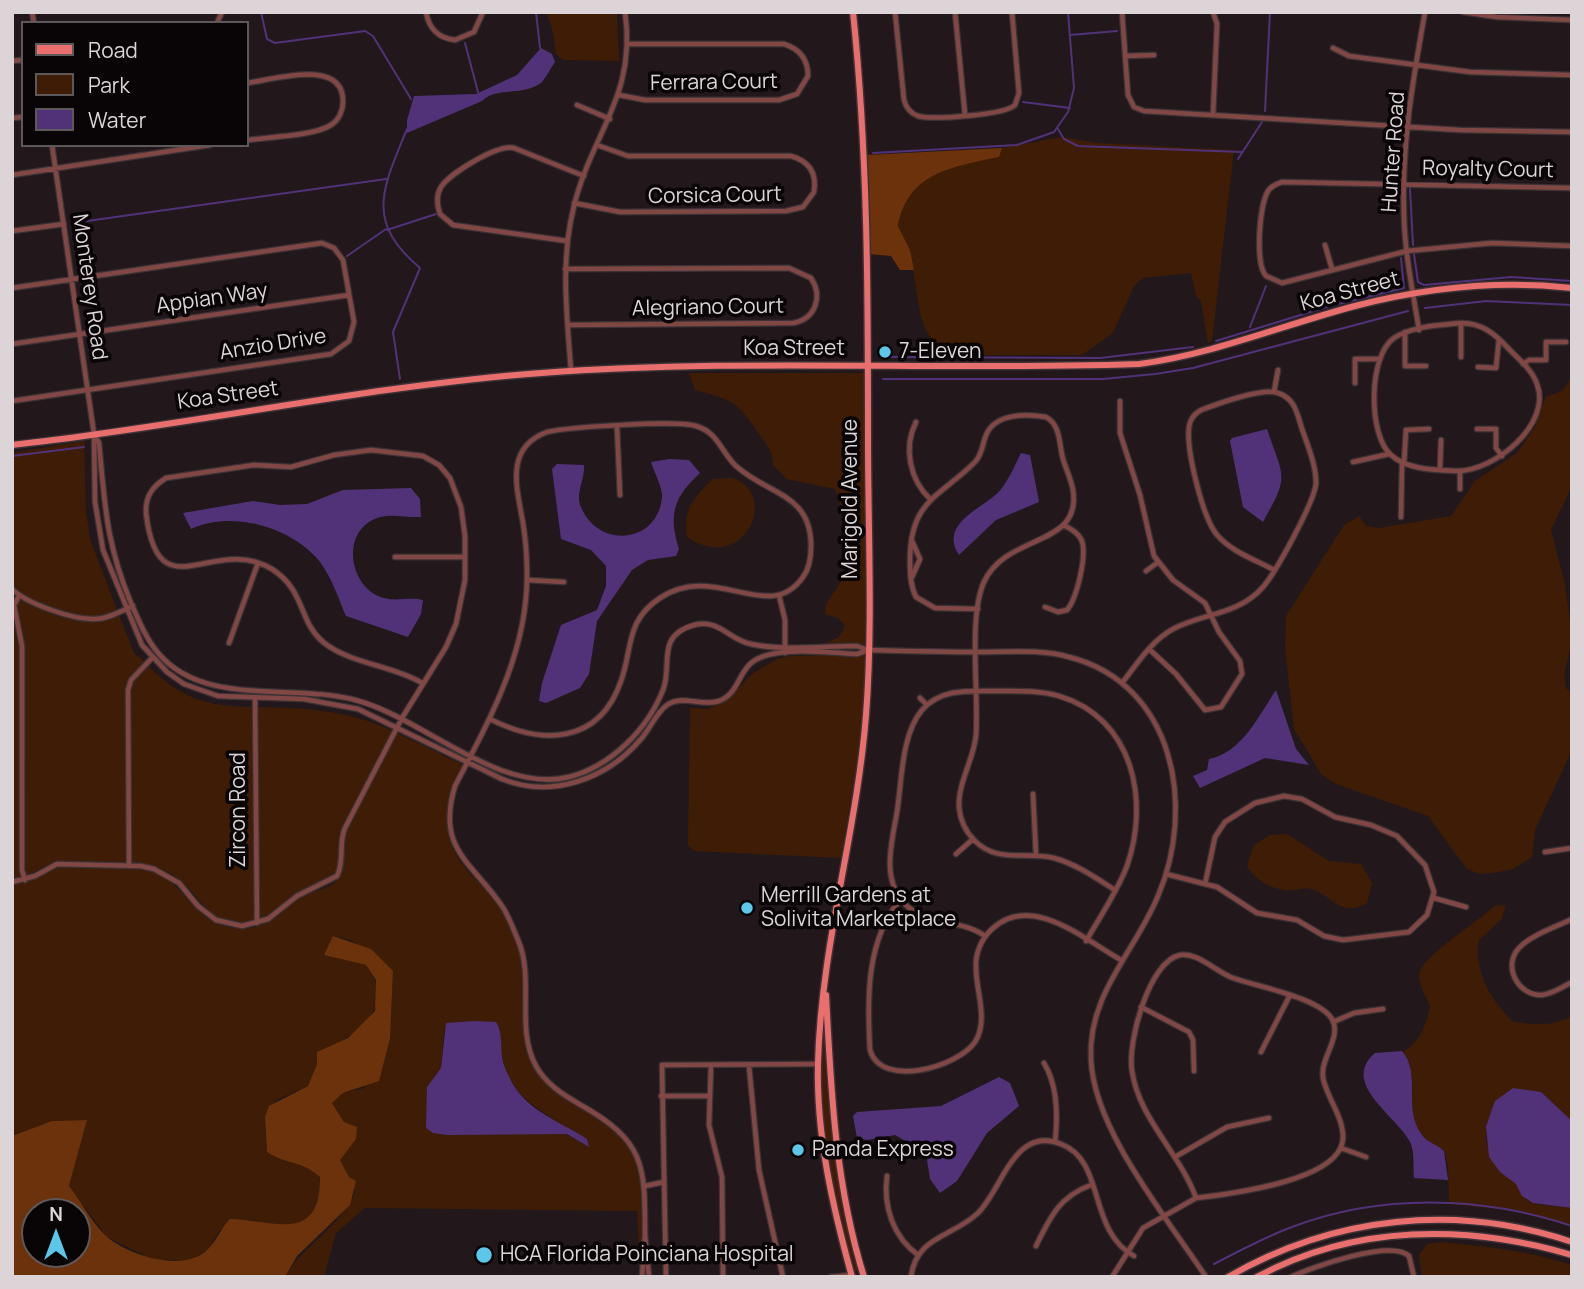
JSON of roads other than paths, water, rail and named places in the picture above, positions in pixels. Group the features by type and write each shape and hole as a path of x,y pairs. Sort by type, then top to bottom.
{"main road":[{"name":"Marigold Avenue","path":"851,1276 825,1153 819,1108 818,1065 826,983 864,731 869,650 866,209 853,12"},
{"name":"Koa Street","path":"12,445 421,385 571,371 1105,365 1160,361 1223,347 1356,306 1413,294 1488,286 1572,288"},
{"name":"Marigold Avenue","path":"826,983 835,1139 847,1213 863,1274"},
{"path":"1228,1277 1311,1239 1351,1227 1394,1221 1477,1221 1513,1226 1572,1242"},
{"path":"1257,1277 1306,1255 1345,1244 1412,1233 1490,1236 1572,1255"}],"street":[{"path":"426,12 435,32 455,40 474,32 483,12"},
{"path":"571,371 565,269 567,241 583,176 619,95 628,44 625,12"},
{"path":"895,12 907,108 920,116 1005,112 1018,100 1012,12"},
{"path":"955,12 965,115"},
{"path":"1122,12 1127,92 1135,107 1153,112 1408,124 1460,130 1572,132"},
{"path":"1213,12 1217,24 1213,115"},
{"name":"Hunter Road","path":"1419,330 1407,251 1404,184 1408,124 1425,12"},
{"path":"1462,12 1497,18 1571,20 1570,12"},
{"name":"Ferrara Court","path":"619,95 645,100 779,100 797,94 807,76 807,63 802,54 784,44 628,44"},
{"path":"1333,48 1349,56 1470,72 1572,75"},
{"path":"1125,56 1154,55"},
{"path":"248,83 321,74 337,83 343,100 338,118 326,127 248,140"},
{"path":"577,105 610,119"},
{"name":"Corsica Court","path":"575,203 620,212 786,211 806,205 814,192 811,169 794,157 628,156 597,145"},
{"name":"Monterey Road","path":"52,147 94,433"},
{"path":"12,174 197,147"},
{"path":"567,241 458,227 440,214 439,194 447,180 502,147 514,148 583,176"},
{"name":"Royalty Court","path":"1332,269 1286,283 1274,281 1263,273 1258,259 1269,189 1286,182 1572,188"},
{"path":"12,231 64,224"},
{"name":"Anzio Drive","path":"12,288 321,243 334,248 343,260 353,333 348,344 335,353 12,401"},
{"path":"1325,245 1332,269 1407,251 1492,243 1572,246"},
{"name":"Alegriano Court","path":"565,269 793,268 811,278 817,293 812,313 804,320 793,323 568,325"},
{"name":"Appian Way","path":"12,344 349,295"},
{"path":"1461,323 1461,357"},
{"path":"1461,323 1483,327 1523,364 1538,385 1538,407 1518,440 1502,456 1480,467 1460,471 1403,463 1382,444 1377,428 1378,359 1389,343 1405,332 1461,323"},
{"path":"1405,332 1405,366 1426,366"},
{"path":"1478,367 1496,368 1499,339"},
{"path":"1523,364 1529,360 1546,360 1546,342 1566,342"},
{"path":"1355,383 1355,359 1378,359"},
{"path":"1274,392 1278,370"},
{"path":"1122,683 1149,649 1173,629 1248,601 1266,584 1274,570 1311,503 1316,482 1314,466 1295,407 1287,398 1274,392 1201,410 1192,417 1189,429 1200,495 1210,525 1227,544 1274,570"},
{"path":"1120,401 1120,433 1140,495 1150,547 1157,563 1173,580 1200,597 1244,663 1241,677 1224,704 1207,713 1175,674 1149,649"},
{"path":"978,609 931,608 916,597 911,584 912,536 930,499 975,461 989,425 1015,416 1042,416 1053,421 1073,492 1072,505 1063,525 1052,535 1018,547 999,560 983,584 978,609 975,745 959,801 961,817 972,839 1000,855 1036,855 1069,863 1115,890"},
{"path":"916,422 911,436 912,473 916,484 930,499"},
{"path":"490,719 520,733 542,737 567,734 589,723 607,707 618,689 629,640 639,620 655,602 673,591 704,584 758,597 779,596 799,582 809,565 810,532 800,508 739,468 716,438 702,428 684,424 547,432 532,439 521,453 515,474 526,537 527,580 515,655 490,719 450,803 451,838 461,858 504,908 520,944 525,965 528,1043 534,1063 544,1079 561,1093 619,1129 641,1163 645,1186 642,1277"},
{"path":"617,427 620,495"},
{"path":"1402,517 1406,430 1429,429"},
{"path":"1477,429 1496,429 1496,448 1502,456"},
{"path":"94,433 92,442 98,528 111,575 125,609 152,658 184,684 218,696 332,703 373,714 502,779 527,786 550,787 581,781 626,754 668,704 684,700 706,703 722,699 733,691 746,668 757,658 769,653 857,654 869,650"},
{"path":"94,433 99,443 106,526 119,574 159,654 171,666 202,684 219,688 332,694 359,701 402,718 471,755 525,778 550,779 575,775 616,752 640,729 664,686 667,648 684,629 697,624 712,624 747,643 857,646 869,650 1060,655 1092,665 1122,683 1154,720 1171,756 1176,803 1167,874 1157,900 1096,1013 1091,1048 1092,1072 1097,1097 1108,1125 1206,1277"},
{"path":"1440,469 1441,440"},
{"path":"12,882 25,880 57,864 129,865 154,869 167,875 216,920 242,926 257,923 276,914 297,896 331,882 337,876 342,864 343,834 402,718 446,647 456,624 463,601 464,522 453,485 439,465 416,453 351,452 291,467 254,465 176,475 156,483 149,493 146,512 154,548 162,561 178,568 221,558 258,563 282,576 293,587 311,629 329,647 396,670 422,683"},
{"path":"1353,462 1390,454"},
{"path":"1460,471 1460,489"},
{"path":"1045,607 1058,612 1067,610 1078,583 1082,542 1076,533 1063,525"},
{"path":"911,584 920,559 912,536"},
{"path":"395,557 465,556"},
{"path":"229,643 258,563"},
{"path":"1146,571 1157,563"},
{"path":"527,580 564,582"},
{"path":"12,589 19,596 39,605 94,620 133,606"},
{"path":"19,596 14,605 22,646 22,870 25,880"},
{"path":"779,596 785,620 785,653"},
{"path":"129,865 129,685 152,658"},
{"path":"985,936 971,926 924,917 901,899 893,884 890,852 911,732 927,705 950,693 1033,692 1062,696 1090,710 1119,740 1134,774 1136,800 1131,851 1115,890 1086,941"},
{"name":"Zircon Road","path":"255,697 257,923"},
{"path":"920,698 927,705"},
{"path":"1033,794 1036,855"},
{"path":"1167,874 1221,889 1257,913 1297,920 1324,936 1343,940 1409,932 1424,920 1434,898 1428,870 1401,839 1377,827 1335,817 1308,802 1291,797 1260,801 1225,822 1215,837 1205,884"},
{"path":"956,854 972,839"},
{"path":"1545,852 1572,848"},
{"path":"1434,898 1466,907"},
{"path":"901,899 883,923 873,957 870,1050 876,1062 889,1071 911,1070 937,1064 972,1046 982,1024 976,964 985,936 1005,920 1032,915 1047,919 1122,961"},
{"path":"1572,919 1522,946 1514,957 1512,968 1518,984 1533,994 1546,994 1572,982"},
{"path":"1112,1277 1139,1233 1165,1214 1196,1198 1245,1193 1323,1166 1335,1158 1341,1148 1342,1128 1322,1074 1333,1037 1333,1022 1325,1012 1271,986 1228,976 1197,958 1183,955 1165,965 1141,1007 1132,1040 1133,1077 1145,1111 1190,1181 1196,1198"},
{"path":"1261,1052 1290,995"},
{"path":"1141,1007 1189,1032 1193,1040 1194,1071"},
{"path":"1333,1022 1354,1013 1383,1009"},
{"path":"1044,1063 1052,1079 1058,1121 1055,1142"},
{"path":"666,1277 662,1065 818,1065"},
{"path":"710,1065 709,1125 722,1177 723,1277"},
{"path":"749,1066 759,1170 783,1277"},
{"path":"661,1096 710,1096"},
{"path":"1175,1157 1227,1127 1269,1118"},
{"path":"911,1277 918,1255 933,1239 980,1211 1020,1152 1037,1142 1055,1142 1079,1156 1107,1231 1134,1256"},
{"path":"1341,1148 1366,1157"},
{"path":"887,1176 886,1192 894,1227 902,1241 918,1255"},
{"path":"645,1186 664,1182"},
{"path":"1035,1245 1059,1203 1074,1192 1091,1185"},
{"path":"1215,1196 1216,1204"},
{"path":"645,1235 649,1277"},
{"path":"1290,1277 1342,1259 1396,1250 1409,1256 1414,1277"},
{"path":"831,1277 841,1273 851,1276 863,1274"}],"water":[{"path":"541,48 552,54 555,62 542,82 535,87 488,96 407,133 407,120 414,96 476,94 517,75"},
{"path":"1267,429 1282,477 1277,495 1263,522 1243,507 1230,441 1232,438"},
{"path":"1021,453 1030,455 1039,502 996,520 959,555 954,543 959,524 1002,488"},
{"path":"689,460 700,473 684,490 676,507 674,526 679,549 676,556 648,560 632,570 597,621 589,674 580,688 546,703 539,701 542,683 561,625 597,610 606,586 606,566 591,550 561,539 552,469 557,464 584,465 579,502 589,521 600,530 626,536 650,525 658,513 662,494 651,462"},
{"path":"411,488 420,499 421,517 388,516 375,519 361,529 353,549 356,571 367,589 382,598 423,600 421,614 408,637 346,616 320,562 294,539 260,525 242,522 225,521 191,529 183,513 253,501 280,505 307,504 343,490"},
{"path":"1276,690 1296,749 1309,765 1265,758 1200,788 1193,776 1207,770 1209,759 1221,755 1240,741"},
{"path":"496,1022 500,1031 504,1065 518,1092 538,1110 587,1139 589,1147 567,1134 447,1135 433,1133 426,1128 427,1087 441,1068 446,1023"},
{"path":"1402,1051 1411,1070 1416,1125 1424,1138 1444,1151 1448,1180 1414,1178 1413,1153 1409,1140 1367,1087 1364,1076 1366,1064 1375,1053"},
{"path":"999,1077 1010,1083 1019,1106 987,1133 957,1181 940,1193 930,1179 926,1153 895,1135 867,1140 857,1138 853,1116 857,1112 941,1106"},
{"path":"1513,1088 1541,1092 1572,1121 1572,1208 1533,1203 1522,1196 1516,1184 1500,1172 1489,1157 1486,1127 1490,1115 1495,1101"}],"waterway":[{"path":"261,12 267,39 275,43 365,31 373,36 411,99"},
{"path":"536,12 540,48"},
{"path":"873,153 1017,145 1054,132 1068,112 1074,88 1068,12"},
{"path":"1265,111 1270,12"},
{"path":"1070,35 1117,31"},
{"path":"465,43 478,92"},
{"path":"1023,102 1070,108"},
{"path":"1238,159 1262,122"},
{"path":"400,379 393,332 420,268 402,251 391,235 385,219 384,203 391,169 407,129"},
{"path":"1058,129 1064,139 1078,146 1242,152"},
{"path":"73,223 386,179"},
{"path":"1410,189 1413,245"},
{"path":"387,230 436,214"},
{"path":"347,256 386,229"},
{"path":"1414,254 1418,282 1424,285 1511,277 1572,281"},
{"path":"1216,341 1330,306 1404,288 1401,258"},
{"path":"1250,327 1266,286"},
{"path":"1425,308 1486,301 1572,305"},
{"path":"883,379 1103,379 1155,374 1193,368 1408,311"},
{"path":"886,357 1100,358 1193,347"},
{"path":"12,456 84,447"},
{"path":"1214,1264 1292,1227 1361,1208 1396,1204 1467,1204 1538,1216 1572,1226"}],"place":[{"name":"7-Eleven","path":"885,352"},
{"name":"Merrill Gardens at Solivita Marketplace","path":"747,908"},
{"name":"Panda Express","path":"798,1150"},
{"name":"HCA Florida Poinciana Hospital","path":"484,1255"}]}
